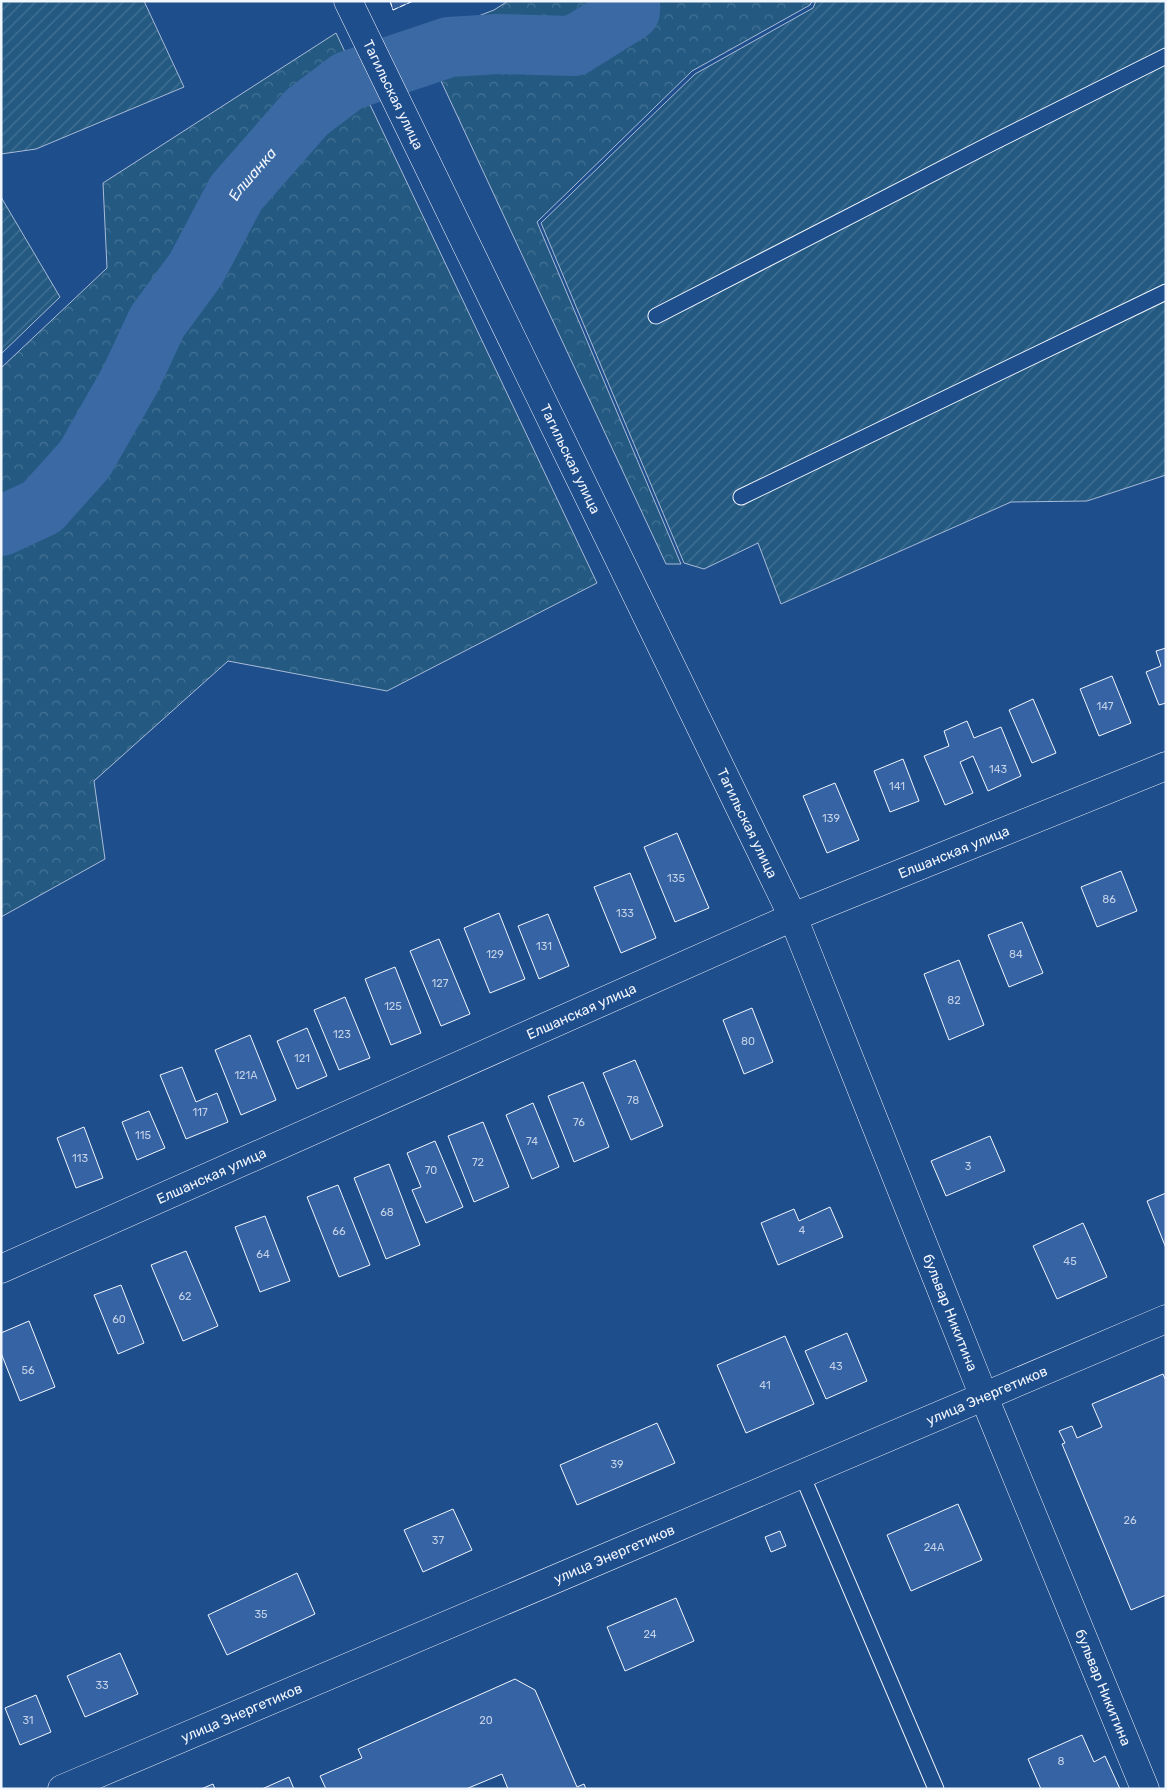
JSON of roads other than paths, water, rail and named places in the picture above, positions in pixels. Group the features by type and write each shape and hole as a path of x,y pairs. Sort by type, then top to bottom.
{"main road":[{"name":"Тагильская улица","path":"348,1 793,917"},
{"name":"Елшанская улица","path":"1,1269 793,917 1166,766"},
{"name":"бульвар Никитина","path":"793,917 984,1397 1145,1789"},
{"name":"улица Энергетиков","path":"62,1789 1166,1319"}],"lane":[{"path":"656,316 992,143 1166,56"},
{"path":"741,497 1166,292"},
{"path":"802,1475 936,1789"}],"waterway":[{"name":"Елшанка","path":"1,526 42,507 85,459 130,380 157,322 196,269 236,193 307,112 348,81 449,47 498,44 574,46 630,11 630,1"}]}
